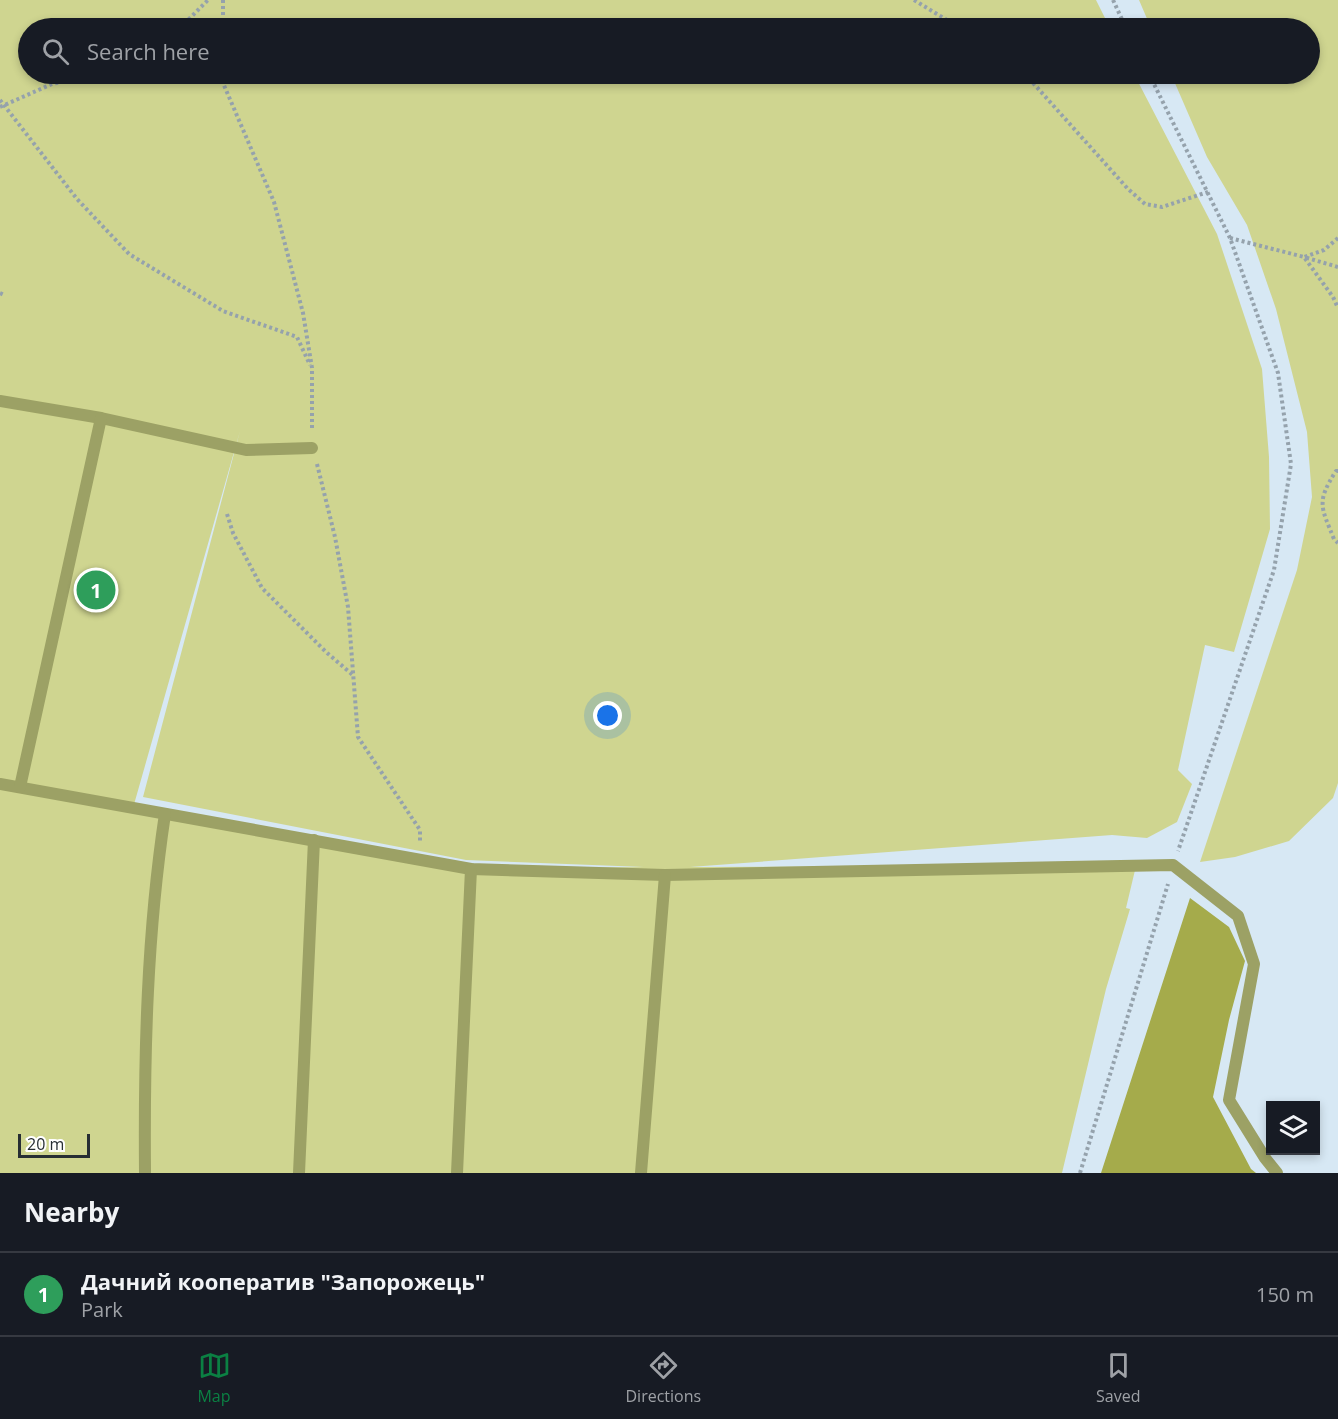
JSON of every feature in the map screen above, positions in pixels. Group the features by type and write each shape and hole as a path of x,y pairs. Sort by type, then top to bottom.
{"lane":[{"path":"0,401 102,418 246,450 312,447"},
{"path":"20,788 102,418"},
{"path":"0,784 471,868 665,875 1173,865 1238,916 1254,964 1228,1100 1277,1173"},
{"path":"145,1173 144,1069 155,878 165,814"},
{"path":"299,1173 314,840"},
{"path":"457,1173 471,868"},
{"path":"641,1173 665,875"}],"path":[{"path":"190,18 208,0"},
{"path":"223,0 223,18"},
{"path":"914,0 944,18"},
{"path":"1113,0 1121,18"},
{"path":"2,106 52,84"},
{"path":"225,84 274,202 303,313 312,368 312,447 335,537 348,607 358,737 420,830 420,859"},
{"path":"1034,84 1128,189 1145,204 1162,207 1208,192"},
{"path":"1080,1173 1173,865 1274,570 1291,464 1278,373 1230,238 1154,84"},
{"path":"0,100 2,106 77,200 129,254 223,311 297,337 312,368"},
{"path":"1230,238 1338,267"},
{"path":"1304,257 1324,250 1338,238"},
{"path":"1304,257 1333,297 1338,308"},
{"path":"1338,471 1324,489 1321,506 1334,539 1338,543"},
{"path":"227,514 233,533 262,588 354,676"}],"green space":[{"path":"0,0 1096,0 1105,18 18,18 18,84 1139,84 1217,234 1262,369 1269,457 1270,529 1234,652 1205,645 1178,770 1192,784 1177,822 1147,838 1112,835 690,867 1136,866 1126,908 1130,909 1106,989 1062,1173 0,1173","holes":["240,431 143,797 466,860 644,867 471,869 133,808"]},
{"path":"1139,0 1338,0 1338,783 1333,798 1289,841 1235,857 1200,862 1297,570 1312,497 1307,432 1276,309 1247,225 1207,157 1175,84 1320,84 1320,18 1147,18"},
{"path":"1190,898 1229,927 1245,961 1229,1020 1213,1097 1251,1169 1256,1173 1101,1173"}],"place":[{"name":"Дачний кооператив \"Запорожець\"","path":"96,590"}]}
